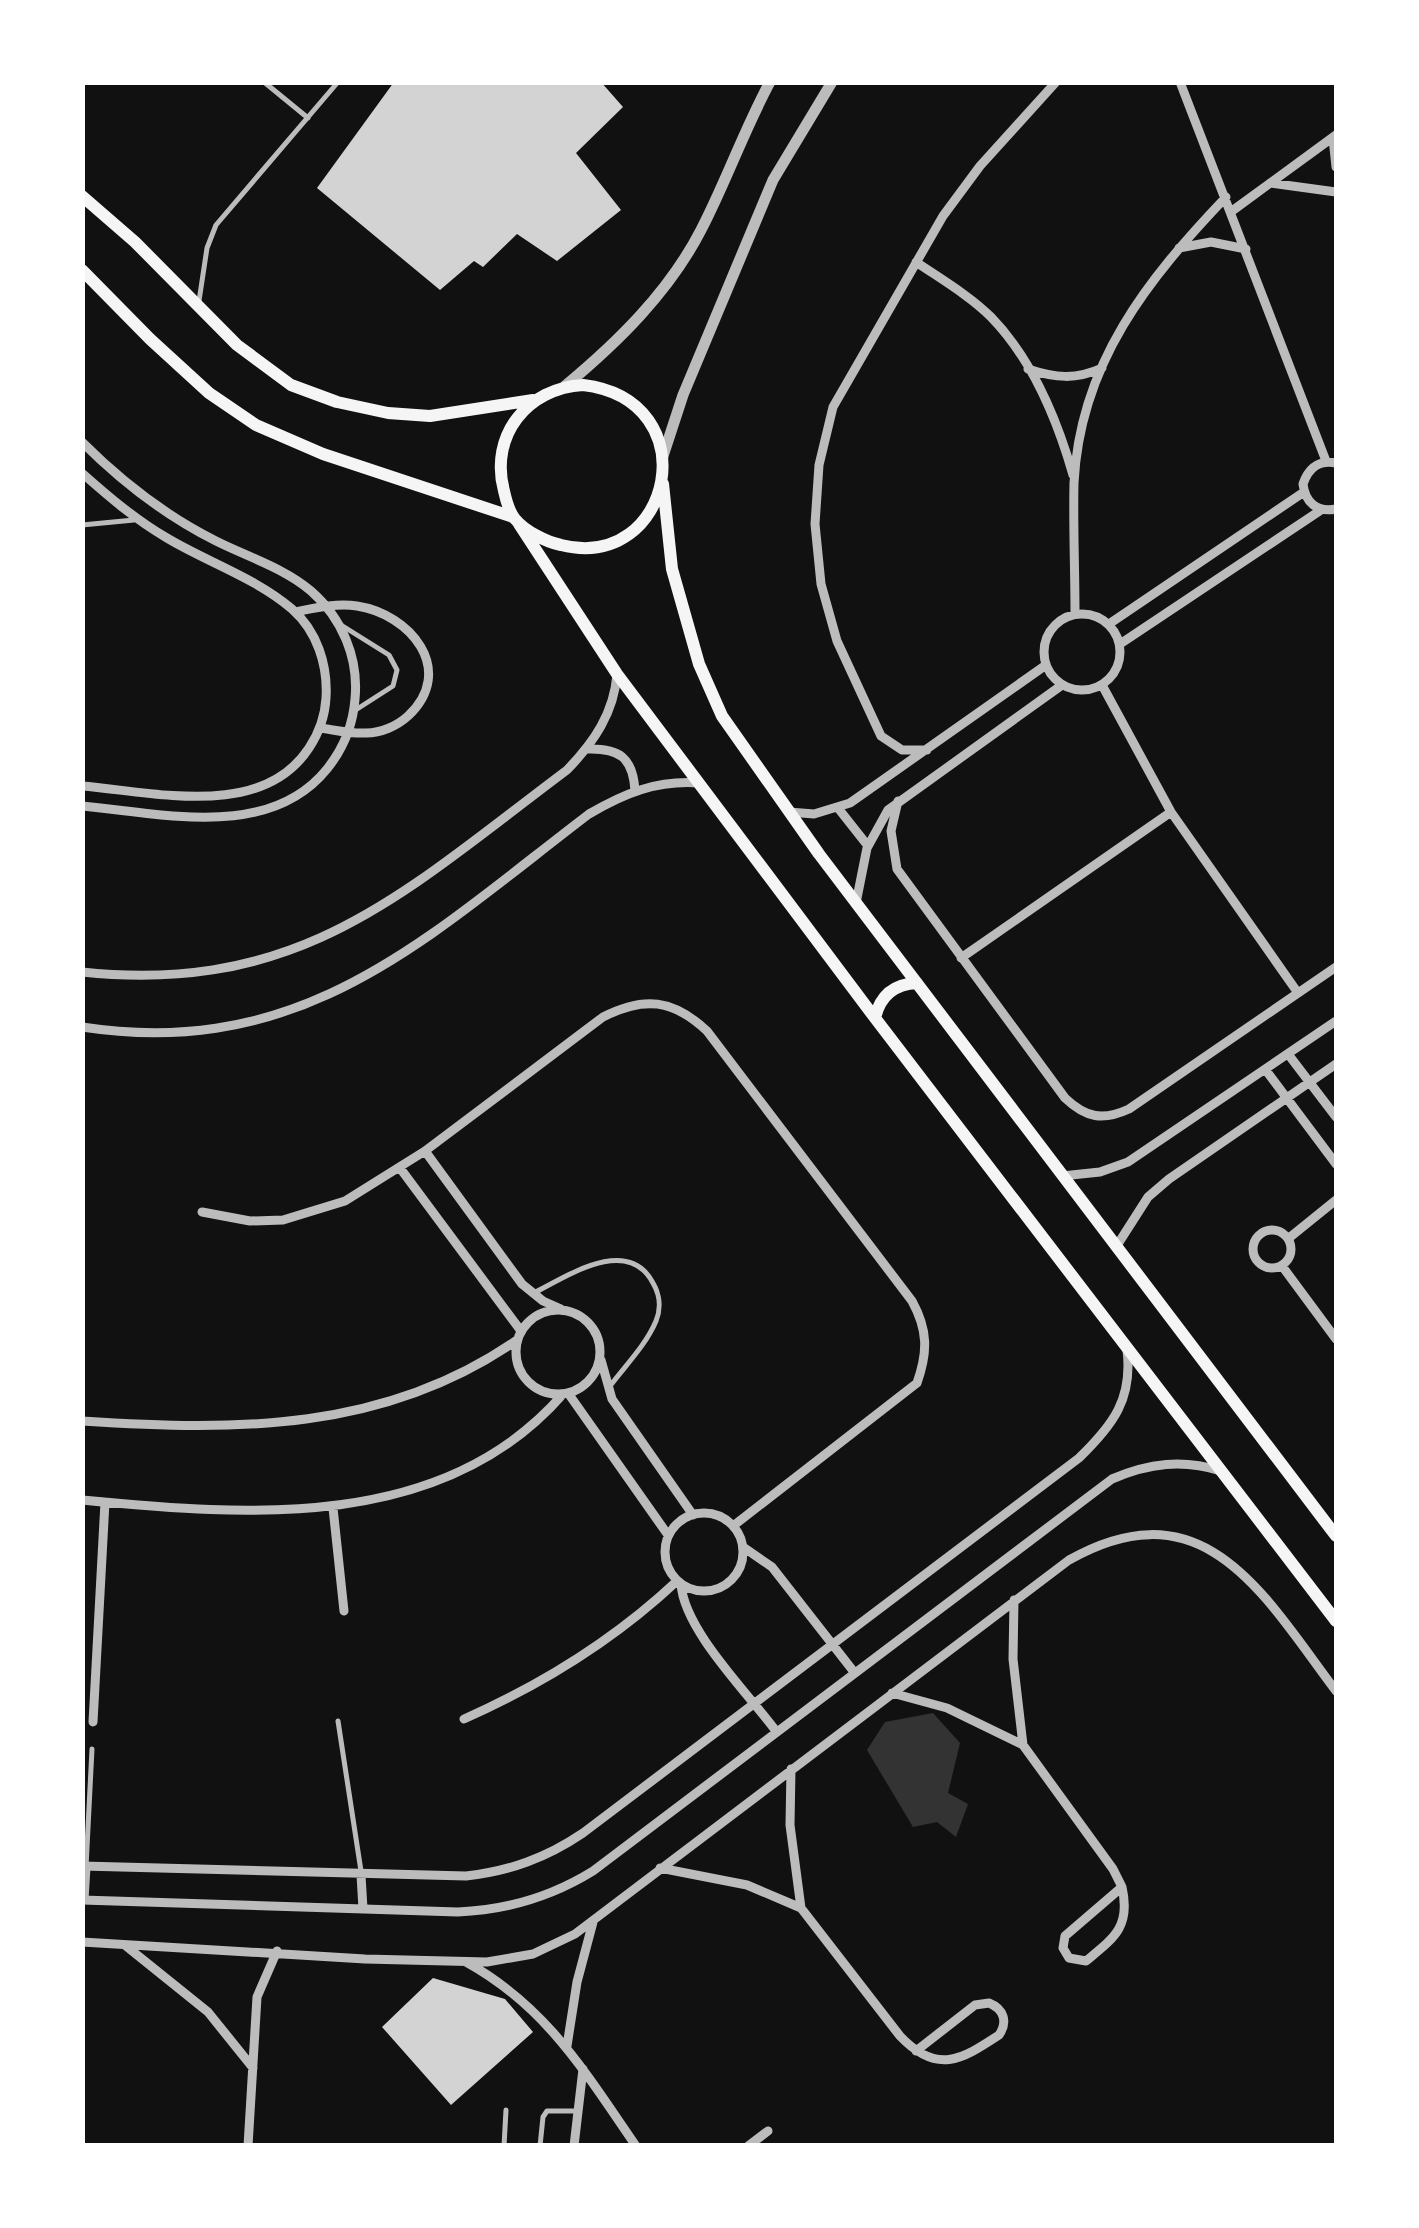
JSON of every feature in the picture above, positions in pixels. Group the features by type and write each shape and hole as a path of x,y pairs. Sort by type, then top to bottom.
{"main road":[{"path":"82,196 237,345 292,385 337,402 430,416 533,400 565,386 600,387 630,401 652,425 663,456 672,570 699,664 722,716 856,903 1336,1536"},
{"path":"82,270 209,393 256,425 322,454 516,520 555,544 573,548 610,544 640,524 652,510 663,484"},
{"path":"533,400 510,427 500,461 501,478 516,520 617,674 1336,1621"},
{"path":"875,1018 888,992 917,983"}],"street":[{"path":"565,386 618,340 678,266 700,231 770,82"},
{"path":"663,456 683,395 773,180 832,82"},
{"path":"927,750 902,750 881,736 836,642 821,584 815,524 819,465 833,407 942,216 980,166 1056,82"},
{"path":"1180,82 1334,462 1311,468 1304,484 1308,500 1321,510"},
{"path":"1232,211 1335,136"},
{"path":"1335,136 1336,167"},
{"path":"1270,183 1336,192"},
{"path":"1075,614 1074,479 1083,429 1102,368 1142,292 1226,197"},
{"path":"1177,249 1211,242 1246,249"},
{"path":"916,262 992,318 1028,369 1056,422 1074,479"},
{"path":"1028,369 1058,378 1102,368"},
{"path":"82,442 178,521 289,576 326,606 339,624 354,666 354,711 336,756 320,777 276,807 224,817 82,806"},
{"path":"82,473 139,520 275,596 295,612 322,654 327,678 320,728 303,756 292,768 248,792 210,796 82,786"},
{"path":"1109,624 1304,492"},
{"path":"1120,644 1321,510 1336,509"},
{"path":"295,612 352,605 388,616 416,640 426,655 430,672 427,690 417,707 387,729 368,734 320,728"},
{"path":"1075,614 1087,614 1109,624 1120,644 1118,667 1102,684 1089,690 1075,690 1062,684 1046,666 1043,652 1052,627 1075,614"},
{"path":"788,812 814,814 838,808 1046,666"},
{"path":"82,972 129,977 188,975 246,965 296,950 356,923 405,892 567,770 604,723 615,696 617,674"},
{"path":"856,903 868,846 876,827 898,801 1062,684"},
{"path":"1102,684 1171,812 1298,993"},
{"path":"587,749 606,748 624,756 634,772 634,791"},
{"path":"916,757 932,777"},
{"path":"82,1027 122,1033 182,1032 243,1024 316,1002 409,952 589,814 634,791 677,782 700,783"},
{"path":"128,810 129,790"},
{"path":"898,801 891,831 897,869 1064,1098 1078,1111 1095,1117 1113,1116 1129,1108 1336,967"},
{"path":"838,808 868,846"},
{"path":"961,958 1171,812"},
{"path":"202,1212 250,1221 284,1220 345,1201 425,1151 602,1017 646,1002 669,1006 690,1016 708,1031 912,1301 923,1321 926,1342 924,1363 917,1382 909,1390 733,1526"},
{"path":"1062,1176 1100,1172 1128,1162 1336,1021"},
{"path":"1288,1054 1336,1117"},
{"path":"1116,1247 1148,1197 1336,1064"},
{"path":"1266,1069 1336,1164"},
{"path":"425,1151 532,1294 591,1326 612,1400 693,1514"},
{"path":"400,1168 519,1336 515,1354 526,1380 550,1394 566,1393"},
{"path":"1289,1238 1336,1200"},
{"path":"1271,1229 1289,1238 1292,1248 1282,1266 1262,1266 1255,1258 1252,1249 1262,1232 1271,1229"},
{"path":"1282,1266 1336,1339"},
{"path":"82,1421 242,1425 340,1416 449,1379 519,1336 541,1313 568,1311"},
{"path":"1127,1347 1130,1376 1120,1407 1103,1435 1079,1458 583,1833 540,1859 492,1874 466,1876 84,1866 83,1900 478,1911 518,1904 557,1890 593,1871 1112,1479 1156,1464 1180,1463 1223,1471"},
{"path":"82,1500 246,1512 333,1508 376,1500 490,1457 525,1432 566,1393 584,1385 596,1370 600,1352"},
{"path":"566,1393 668,1535"},
{"path":"93,1722 105,1502"},
{"path":"333,1508 344,1611"},
{"path":"693,1514 722,1518 733,1526 743,1547 742,1562 735,1576 710,1591 694,1591 679,1583 667,1568 664,1552 668,1535 679,1522 693,1514"},
{"path":"82,1942 365,1959 463,1960 510,1960 555,1946 1069,1560 1122,1537 1180,1538 1232,1563 1253,1582 1336,1691"},
{"path":"743,1547 772,1567 854,1672"},
{"path":"679,1583 692,1624 776,1731"},
{"path":"464,1719 530,1688 592,1651 679,1583"},
{"path":"1014,1600 1012,1659 1023,1745"},
{"path":"892,1693 946,1708 1023,1745 1113,1869 1122,1887 1124,1917 1116,1936 1086,1961 1069,1958 1063,1948 1065,1936 1122,1887"},
{"path":"792,1769 790,1825 801,1908"},
{"path":"660,1868 746,1885 801,1908 900,2036 916,2050 939,2059 964,2058 999,2036 1004,2016 989,2003 975,2005 916,2050"},
{"path":"361,1875 362,1909"},
{"path":"567,2046 594,1919"},
{"path":"124,1944 208,2012 253,2068"},
{"path":"248,2146 257,1998 277,1952"},
{"path":"463,1960 520,1998 567,2046 636,2146"},
{"path":"574,2146 582,2069"},
{"path":"748,2146 768,2132"}],"lane":[{"path":"264,82 308,118"},
{"path":"198,304 207,248 216,225 338,82"},
{"path":"82,524 139,520"},
{"path":"339,624 389,655 397,670 393,686 354,711"},
{"path":"532,1294 603,1261 622,1260 639,1267 652,1280 659,1298 658,1317 650,1334 608,1388"},
{"path":"338,1720 361,1875"},
{"path":"84,1866 92,1748"},
{"path":"504,2146 506,2110"},
{"path":"540,2146 547,2111 578,2111"}],"shaded area":[{"path":"933,1713 960,1743 948,1793 968,1804 956,1837 937,1822 913,1827 867,1750 885,1722"}],"building":[{"path":"394,82 601,82 623,107 576,153 621,210 557,261 517,234 483,267 474,261 440,290 317,188"},
{"path":"433,1978 505,1999 533,2032 451,2105 382,2027"}]}
